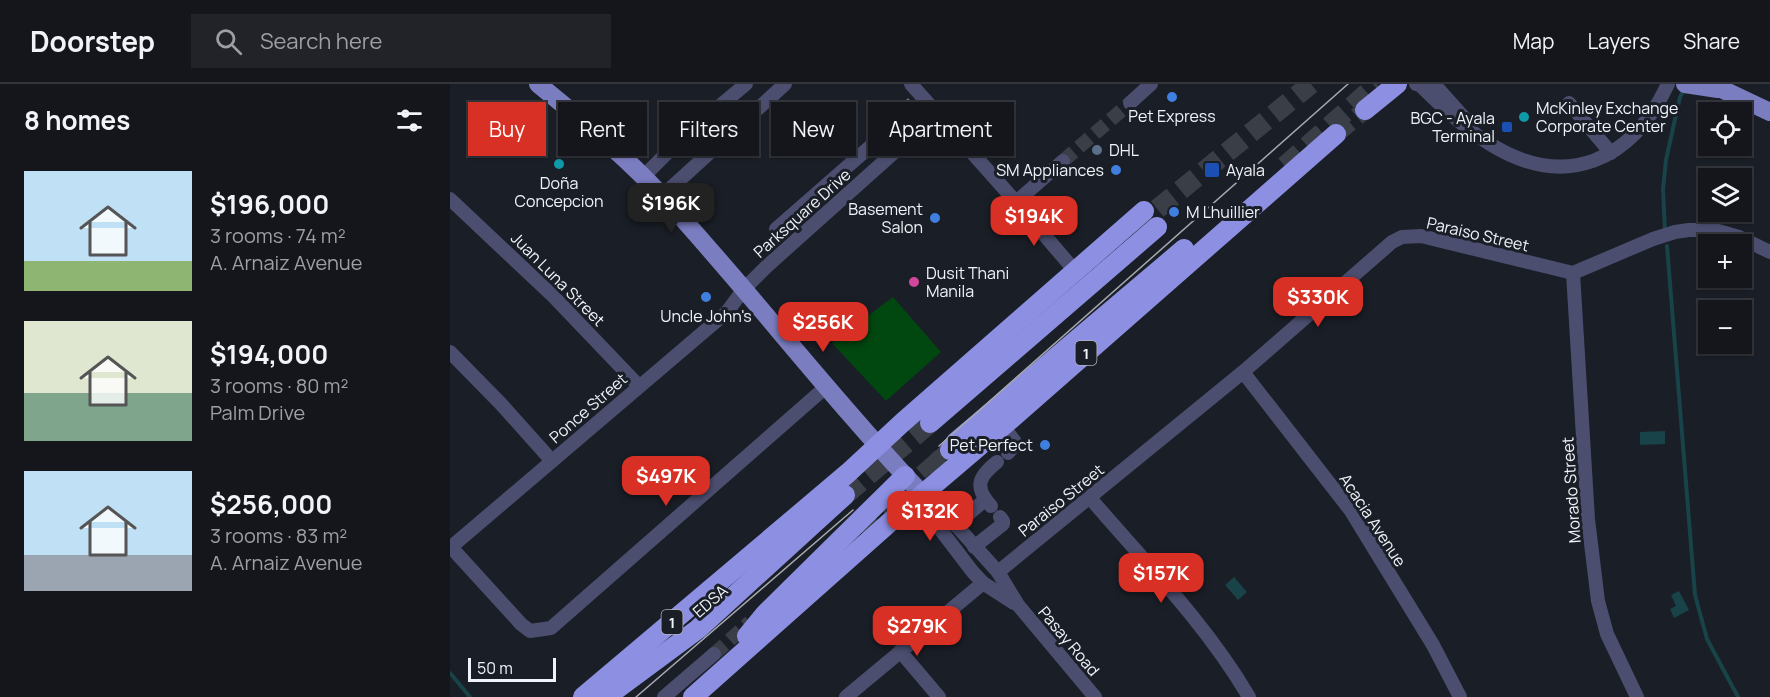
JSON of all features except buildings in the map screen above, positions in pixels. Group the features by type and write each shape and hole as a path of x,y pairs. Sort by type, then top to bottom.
{"highway":[{"path":"1365,110 1397,84"},
{"name":"1","path":"700,691 923,495 959,453 1003,426 1336,134"},
{"path":"959,453 965,434 1187,247 1248,211"},
{"name":"1","path":"583,697 839,480 1144,212"},
{"path":"930,423 1157,227"},
{"path":"700,691 765,614 905,476"},
{"path":"606,697 698,629 845,495"},
{"name":"EDSA","path":"606,697 789,531"},
{"path":"677,697 715,658"}],"main road":[{"path":"538,84 662,196 923,495"},
{"path":"1685,84 1714,86 1770,112"}],"street":[{"path":"643,177 684,136 746,84"},
{"path":"662,196 785,84"},
{"path":"1130,103 1151,84"},
{"path":"1416,84 1420,85 1451,116 1489,143 1511,155 1545,165 1563,166 1581,164 1611,153 1625,144 1650,117 1668,84"},
{"path":"1434,84 1458,109 1477,134"},
{"path":"915,88 927,102"},
{"path":"1569,103 1611,153"},
{"path":"776,229 868,148"},
{"name":"Parksquare Drive","path":"744,289 890,156"},
{"path":"981,156 1016,202 1076,272"},
{"path":"1016,202 1063,161"},
{"name":"Juan Luna Street","path":"450,199 553,296 639,386"},
{"path":"1574,273 1653,239 1689,230 1715,230 1739,237 1770,252"},
{"name":"Paraiso Street","path":"998,572 1243,372 1392,242 1402,237 1421,236 1574,273"},
{"name":"Morado Street","path":"1574,273 1588,519 1598,601 1607,634 1637,697"},
{"name":"Ponce Street","path":"450,547 727,312 744,289"},
{"path":"450,352 552,461"},
{"name":"Acacia Avenue","path":"1243,372 1352,511 1433,645 1460,697"},
{"path":"450,547 521,624 530,631 550,628 827,386"},
{"path":"1003,426 1015,442 1008,453"},
{"path":"959,453 985,472"},
{"path":"974,547 1004,521 992,508 980,485 985,472 997,462"},
{"name":"Pasay Road","path":"923,495 937,504 998,572 1018,605 1095,697"},
{"name":"Pasay Road","path":"923,495 927,512 983,583 1018,605"},
{"path":"1090,498 1195,619 1250,697"},
{"path":"955,525 992,508"},
{"path":"846,697 983,583"},
{"path":"621,697 698,629"},
{"path":"900,651 939,697"},
{"path":"664,697 715,658"}],"path":[{"path":"900,102 915,88"}],"green space":[{"path":"893,297 941,352 886,401 832,343"}],"water":[{"path":"1665,431 1665,444 1640,445 1640,432"},
{"path":"1234,577 1247,592 1238,600 1225,585"},
{"path":"1679,591 1689,610 1674,618 1670,609 1676,606 1671,595"}],"waterway":[{"path":"1665,231 1663,189 1666,160 1680,97 1684,90"},
{"path":"1667,246 1695,595 1707,639 1738,697"},
{"path":"450,673 470,697"}],"tunnel":[{"path":"1134,228 1311,84"},
{"path":"1285,166 1377,84"},
{"path":"1063,161 1130,103"},
{"path":"1336,134 1365,110"},
{"path":"845,495 930,423"},
{"path":"905,487 956,442"},
{"path":"863,534 950,450"},
{"path":"714,654 750,622"}],"tram line":[{"path":"939,446 1348,84"},
{"path":"636,697 853,510"}],"place":[{"name":"Pet Express","path":"1172,97"},
{"name":"McKinley Exchange Corporate Center","path":"1524,117"},
{"name":"BGC - Ayala Terminal","path":"1507,127"},
{"name":"DHL","path":"1097,150"},
{"name":"Doña Concepcion","path":"559,164"},
{"name":"SM Appliances","path":"1116,170"},
{"name":"Ayala","path":"1212,170"},
{"name":"M Lhuillier","path":"1174,212"},
{"name":"Basement Salon","path":"935,218"},
{"name":"Dusit Thani Manila","path":"914,282"},
{"name":"Uncle John's","path":"706,297"},
{"name":"Pet Perfect","path":"1045,445"}]}
